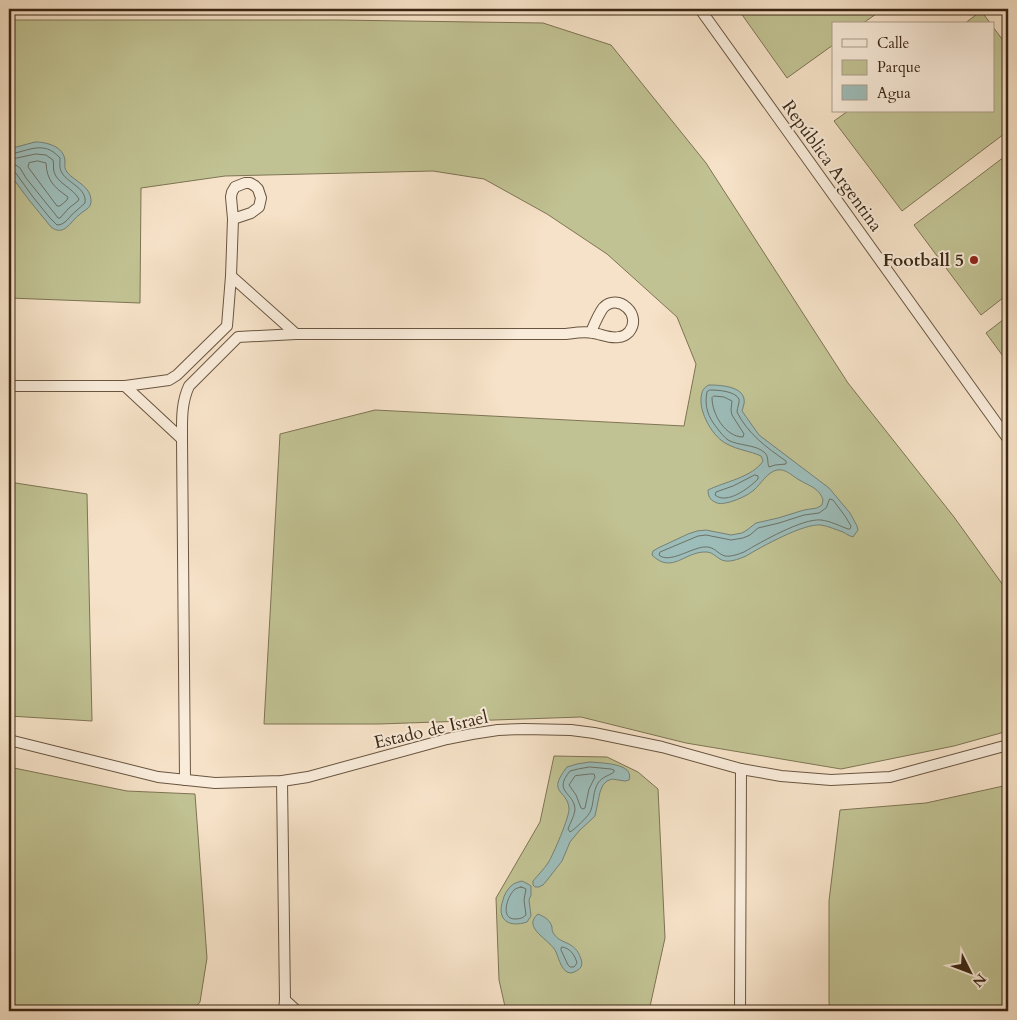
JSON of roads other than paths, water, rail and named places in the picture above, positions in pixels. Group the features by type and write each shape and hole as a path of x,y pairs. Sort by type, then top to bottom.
{"street":[{"name":"República Argentina","path":"700,9 1008,439"},
{"path":"9,386 125,386 169,380 177,375 226,326 231,276 233,219"},
{"path":"231,276 296,334"},
{"path":"226,326 238,337"},
{"path":"185,780 182,440 183,408 185,396 190,386 238,337 296,334 566,334 591,332"},
{"path":"177,375 190,386"},
{"path":"125,386 182,440"},
{"name":"Estado de Israel","path":"9,740 158,777 216,783 282,781 308,777 339,770 387,755 498,730 571,730 594,733 662,747 741,769 781,776 831,780 890,777 1008,745"},
{"path":"740,1011 741,769"},
{"path":"282,781 284,1011"},
{"path":"285,1000 297,1011"}],"water":[{"path":"35,142 49,144 58,148 64,156 67,172 86,188 90,196 91,204 89,208 60,230 51,227 9,173 9,149"},
{"path":"709,385 730,387 739,391 744,399 742,411 759,435 829,488 850,513 858,530 853,537 827,526 814,525 794,532 746,556 733,560 726,561 712,553 706,552 698,553 672,563 666,563 659,561 652,555 653,551 658,548 697,531 706,530 731,535 742,533 756,523 817,508 822,505 822,496 817,490 780,470 770,473 754,490 740,498 721,504 711,499 708,490 745,475 758,467 763,461 761,456 727,444 713,432 703,413 701,401 702,392"},
{"path":"590,762 622,767 627,770 629,780 612,779 603,785 595,816 570,842 562,861 543,885 535,887 533,881 545,868 550,859 561,836 569,812 565,797 559,791 558,782 567,767"},
{"path":"522,881 531,886 529,900 531,916 527,922 521,924 510,923 506,921 501,913 503,898 511,886"},
{"path":"538,914 549,921 553,932 560,940 572,946 578,953 582,963 578,970 571,973 565,971 553,947 535,929 534,919"}],"place":[{"name":"Football 5","path":"974,260"}]}
